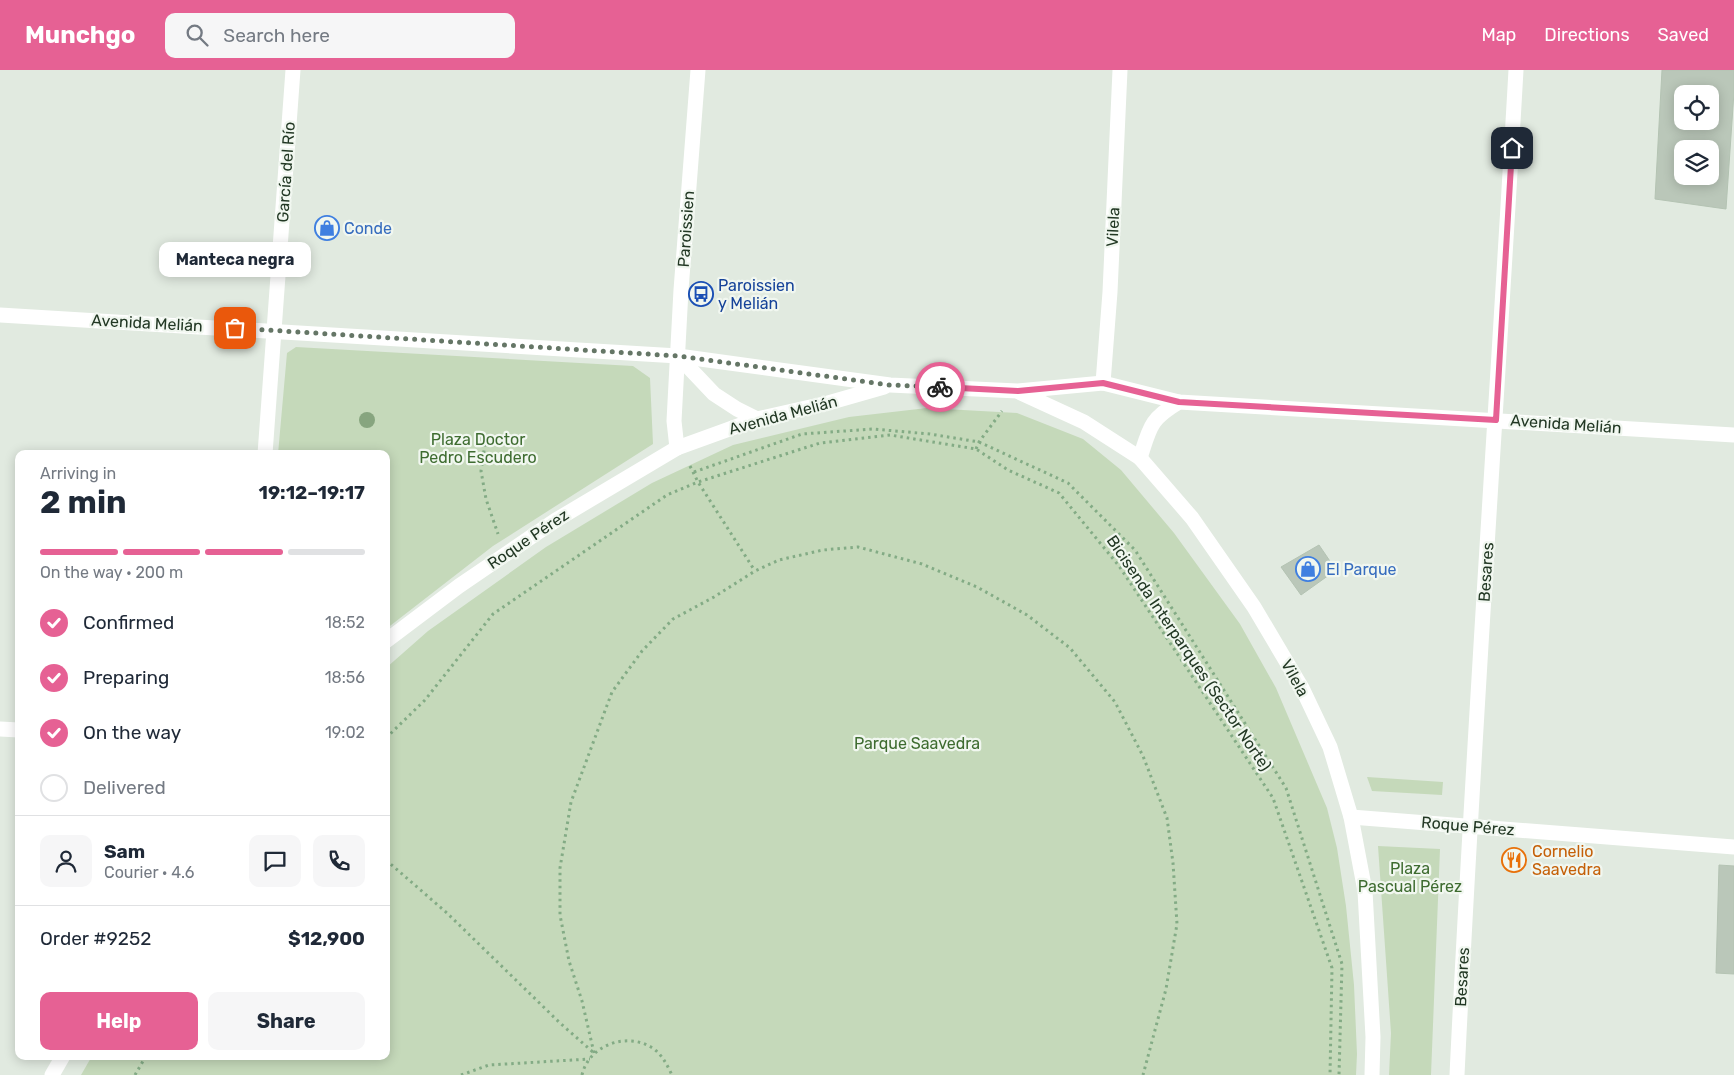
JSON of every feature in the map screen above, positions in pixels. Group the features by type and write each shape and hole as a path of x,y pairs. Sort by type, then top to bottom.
{"street":[{"name":"García del Río","path":"265,450 294,70"},
{"name":"Paroissien","path":"677,448 674,421 681,290 698,70"},
{"name":"Vilela","path":"1103,383 1110,292 1120,70"},
{"name":"Besares","path":"1457,1075 1469,826 1496,420 1516,70"},
{"name":"Avenida Melián","path":"0,315 274,330 678,356 890,385 1018,391 1103,383 1179,402 1734,435"},
{"path":"678,356 714,394 757,419"},
{"name":"Avenida Melián","path":"677,448 757,419 828,404 890,385"},
{"name":"Vilela","path":"1018,391 1084,422 1140,458 1192,518 1254,607 1297,680 1330,747 1351,817 1365,891 1373,1038 1372,1075"},
{"path":"1140,458 1150,426 1163,412 1179,402"},
{"name":"Roque Pérez","path":"390,638 460,586 556,520 677,448"},
{"path":"0,729 15,730"},
{"name":"Roque Pérez","path":"1351,817 1734,847"},
{"path":"52,1075 61,1060"}],"path":[{"path":"976,449 979,442 1018,391"},
{"path":"694,472 802,434 873,429 930,434 979,442 1068,483 1135,550 1286,788 1342,964 1339,1075"},
{"name":"Bicisenda Interparques (Sector Norte)","path":"390,734 425,700 493,614 667,495 698,482 820,443 890,436 976,449 1008,470 1059,493 1119,566 1273,798 1332,968 1330,1075"},
{"path":"485,444 481,471 486,500 498,535"},
{"path":"677,448 694,472 698,482 755,571"},
{"path":"594,1054 582,1001 568,961 560,915 560,868 572,802 612,692 642,651 673,619 714,597 755,571 779,560 824,550 858,547 922,564 977,586 1027,615 1070,648 1115,702 1143,756 1167,818 1173,863 1177,924 1166,989 1143,1075"},
{"path":"390,863 447,913 594,1054"},
{"path":"582,1075 594,1054 607,1044 623,1041 639,1042 654,1049 665,1060 672,1075"},
{"path":"461,1075 489,1065 590,1059"},
{"path":"135,1075 144,1060"}],"green space":[{"name":"Plaza Doctor Pedro Escudero","path":"296,347 633,366 650,378 653,444 493,546 390,626 390,450 278,450 287,353"},
{"name":"Parque Saavedra","path":"927,408 1017,413 1083,439 1121,470 1174,533 1240,624 1276,688 1327,808 1337,848 1346,906 1354,985 1356,1075 81,1075 90,1060 390,1060 390,664 428,631 546,547 652,483 733,445 849,417"},
{"path":"1367,777 1443,782 1442,795 1372,791"},
{"name":"Plaza Pascual Pérez","path":"1378,846 1440,849 1431,1075 1389,1075 1391,1033"}],"building":[{"path":"1662,70 1734,70 1726,209 1655,199"},
{"name":"El Parque","path":"1319,545 1336,570 1301,595 1281,567"},
{"path":"1719,865 1734,866 1734,974 1716,973"}],"way so far":[{"path":"235,328 678,356 890,385 940,387"}],"place":[{"name":"Conde","path":"327,228"},
{"name":"Paroissien y Melián","path":"701,294"},
{"name":"Manteca negra","path":"235,328"},
{"name":"El Parque","path":"1308,569"},
{"name":"Cornelio Saavedra","path":"1514,860"}],"route":[{"path":"940,387 1018,391 1103,383 1179,402 1496,420 1512,148"}]}
